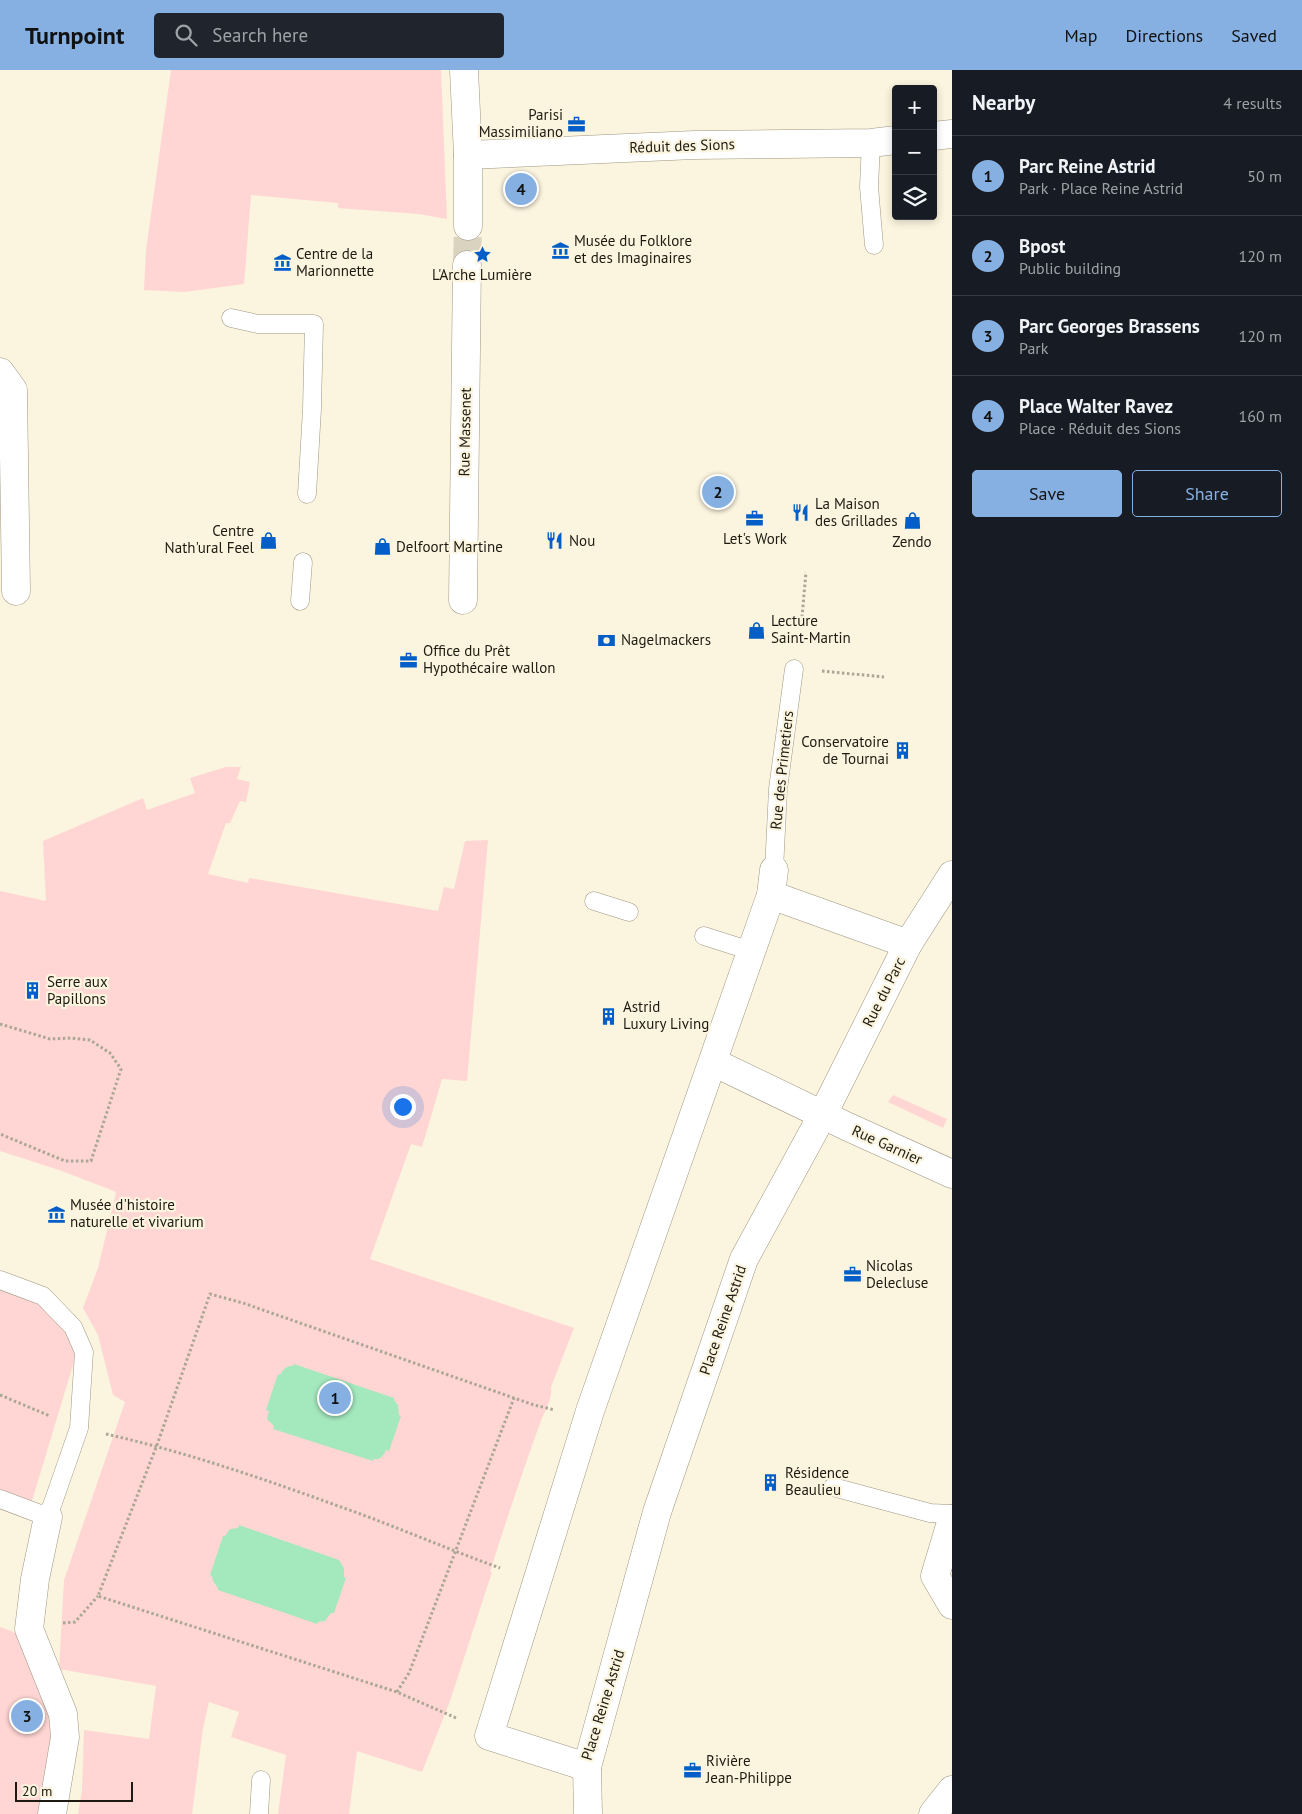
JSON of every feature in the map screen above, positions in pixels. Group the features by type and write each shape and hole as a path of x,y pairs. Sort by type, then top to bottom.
{"street":[{"path":"464,70 468,155 468,226"},
{"path":"937,136 952,134"},
{"name":"Réduit des Sions","path":"468,155 694,145 883,142"},
{"name":"Rue Massenet","path":"463,600 467,264"},
{"path":"0,372 13,390 16,591"},
{"name":"Rue du Parc","path":"822,1114 908,944 952,874"},
{"path":"772,883 908,944"},
{"name":"Place Reine Astrid","path":"772,883 713,1062 590,1411 489,1736 587,1766 657,1512 744,1259 822,1114"},
{"path":"713,1062 822,1114"},
{"name":"Rue Garnier","path":"822,1114 952,1174"},
{"path":"48,1517 35,1578 28,1629 63,1714 65,1737 52,1814"},
{"path":"952,1519 935,1576 952,1605"},
{"path":"587,1766 588,1814"},
{"path":"933,1814 952,1790"}],"lane":[{"path":"874,245 869,187 883,142"},
{"path":"231,318 258,324 314,324 307,494"},
{"path":"300,601 303,562"},
{"name":"Rue des Primetiers","path":"772,883 778,789 794,669"},
{"path":"594,901 629,912"},
{"path":"704,936 751,951"},
{"path":"0,1280 43,1296 73,1327 84,1352 79,1428 48,1517 0,1499"},
{"path":"833,1487 930,1513 952,1514"},
{"path":"259,1814 261,1780"}],"path":[{"path":"802,616 806,572"},
{"path":"794,669 884,677"},
{"path":"0,1024 50,1039 71,1038 90,1040 110,1053 121,1069 91,1161 65,1161 0,1134"},
{"path":"456,1718 397,1692 98,1596 156,1445 210,1294 243,1303 514,1398 556,1410"},
{"path":"0,1395 79,1428 156,1445 342,1507 500,1568"},
{"path":"397,1692 409,1673 514,1398"}],"shaded area":[{"path":"171,70 441,70 447,219 419,214 338,208 338,203 251,195 244,284 184,292 144,290 146,250"},
{"path":"226,767 241,767 237,779 250,782 246,802 240,801 230,823 226,823 208,874 248,883 249,878 438,911 444,887 454,889 465,841 488,840 467,1081 442,1079 422,1147 411,1144 370,1259 574,1328 551,1387 549,1402 508,1517 450,1701 422,1772 357,1751 349,1814 278,1814 286,1755 231,1737 239,1712 209,1702 203,1728 192,1814 78,1814 82,1790 84,1730 149,1739 156,1686 59,1669 64,1580 125,1402 113,1395 98,1335 83,1308 98,1268 116,1193 59,1170 0,1151 0,891 46,901 43,841 143,798 147,810 195,793 190,778"},
{"path":"893,1095 947,1119 943,1128 888,1102"},
{"path":"0,1287 39,1302 79,1345 31,1504 0,1493"},
{"path":"294,1364 394,1398 398,1405 399,1415 401,1416 389,1451 386,1450 381,1457 373,1459 373,1461 273,1429 274,1426 267,1419 269,1411 266,1410 278,1374 280,1375 285,1368"},
{"path":"239,1525 339,1560 344,1568 344,1577 346,1578 334,1613 331,1613 325,1621 318,1622 317,1624 218,1590 210,1575 223,1536 230,1529 238,1528"},
{"path":"0,1627 19,1634 56,1701 42,1814 0,1814"}],"tunnel":[{"path":"467,265 468,226"}],"place":[{"name":"Parisi Massimiliano","path":"577,124"},
{"name":"Place Walter Ravez","path":"521,189"},
{"name":"Musée du Folklore et des Imaginaires","path":"560,250"},
{"name":"L'Arche Lumière","path":"482,254"},
{"name":"Centre de la Marionnette","path":"282,263"},
{"name":"Bpost","path":"718,492"},
{"name":"La Maison des Grillades","path":"801,513"},
{"name":"Let's Work","path":"755,518"},
{"name":"Zendo","path":"912,521"},
{"name":"Centre Nath'ural Feel","path":"268,540"},
{"name":"Nou","path":"555,541"},
{"name":"Delfoort Martine","path":"382,547"},
{"name":"Lecture Saint-Martin","path":"757,630"},
{"name":"Nagelmackers","path":"607,640"},
{"name":"Office du Prêt Hypothécaire wallon","path":"409,660"},
{"name":"Conservatoire de Tournai","path":"903,751"},
{"name":"Serre aux Papillons","path":"33,991"},
{"name":"Astrid Luxury Living","path":"609,1016"},
{"name":"Musée d'histoire naturelle et vivarium","path":"56,1214"},
{"name":"Nicolas Delecluse","path":"852,1275"},
{"name":"Parc Reine Astrid","path":"335,1398"},
{"name":"Résidence Beaulieu","path":"771,1482"},
{"name":"Parc Georges Brassens","path":"27,1716"},
{"name":"Rivière Jean-Philippe","path":"692,1770"}]}
